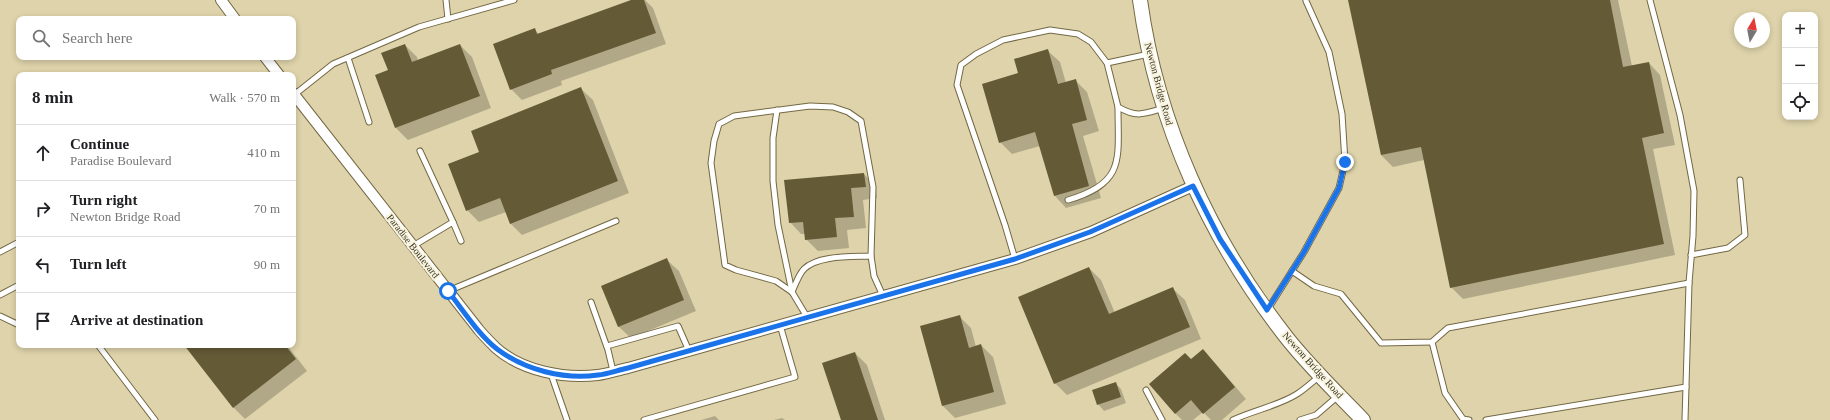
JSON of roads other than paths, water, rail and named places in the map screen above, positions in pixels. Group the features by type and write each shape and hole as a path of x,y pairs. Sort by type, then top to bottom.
{"main road":[{"name":"Newton Bridge Road","path":"1140,0 1150,54 1164,108 1193,186 1220,239 1267,310 1288,338 1320,375 1363,420"}],"street":[{"path":"221,0 233,16"},
{"path":"267,60 277,72"},
{"name":"Paradise Boulevard","path":"296,99 479,330 496,348 518,362 551,373 569,376 598,375 689,351 1015,259 1090,232 1193,186"}],"lane":[{"path":"446,0 448,19"},
{"path":"296,93 333,64 419,27 514,0"},
{"path":"1650,0 1680,115 1694,191 1689,283 1685,420"},
{"path":"1267,310 1292,271 1339,188 1345,162 1342,114 1329,52 1306,1"},
{"path":"1015,259 1005,225 957,85 961,65 976,54 1003,40 1050,30 1078,34 1091,42 1107,63 1118,107 1116,164 1108,180 1086,195 1068,200"},
{"path":"1107,63 1150,54"},
{"path":"348,58 369,122"},
{"path":"792,292 776,281 736,270 725,265 712,163 714,141 719,124 734,116 810,106 833,107 848,112 861,121 873,187 871,256 874,276 883,296"},
{"path":"1118,107 1131,114 1144,114 1164,108"},
{"path":"777,110 773,138 773,181 778,225 792,292 807,317"},
{"path":"420,151 461,241"},
{"path":"1691,255 1728,248 1745,236 1740,180"},
{"path":"448,291 616,220"},
{"path":"413,246 453,222"},
{"path":"0,252 16,244"},
{"path":"792,292 803,270 811,265 830,258 871,256"},
{"path":"1292,271 1314,286 1341,294 1381,343 1432,342 1448,328 1689,283"},
{"path":"0,295 16,287"},
{"path":"591,302 607,346 613,371"},
{"path":"0,316 16,324"},
{"path":"644,420 795,377 780,325"},
{"path":"607,346 678,326 689,351"},
{"path":"1432,342 1445,393 1463,419 1469,420"},
{"path":"100,348 155,420"},
{"path":"551,373 567,420"},
{"path":"1233,420 1298,394 1320,375"},
{"path":"1486,420 1686,387"},
{"path":"1146,390 1162,420"},
{"path":"1300,420 1316,415 1339,395"}]}
